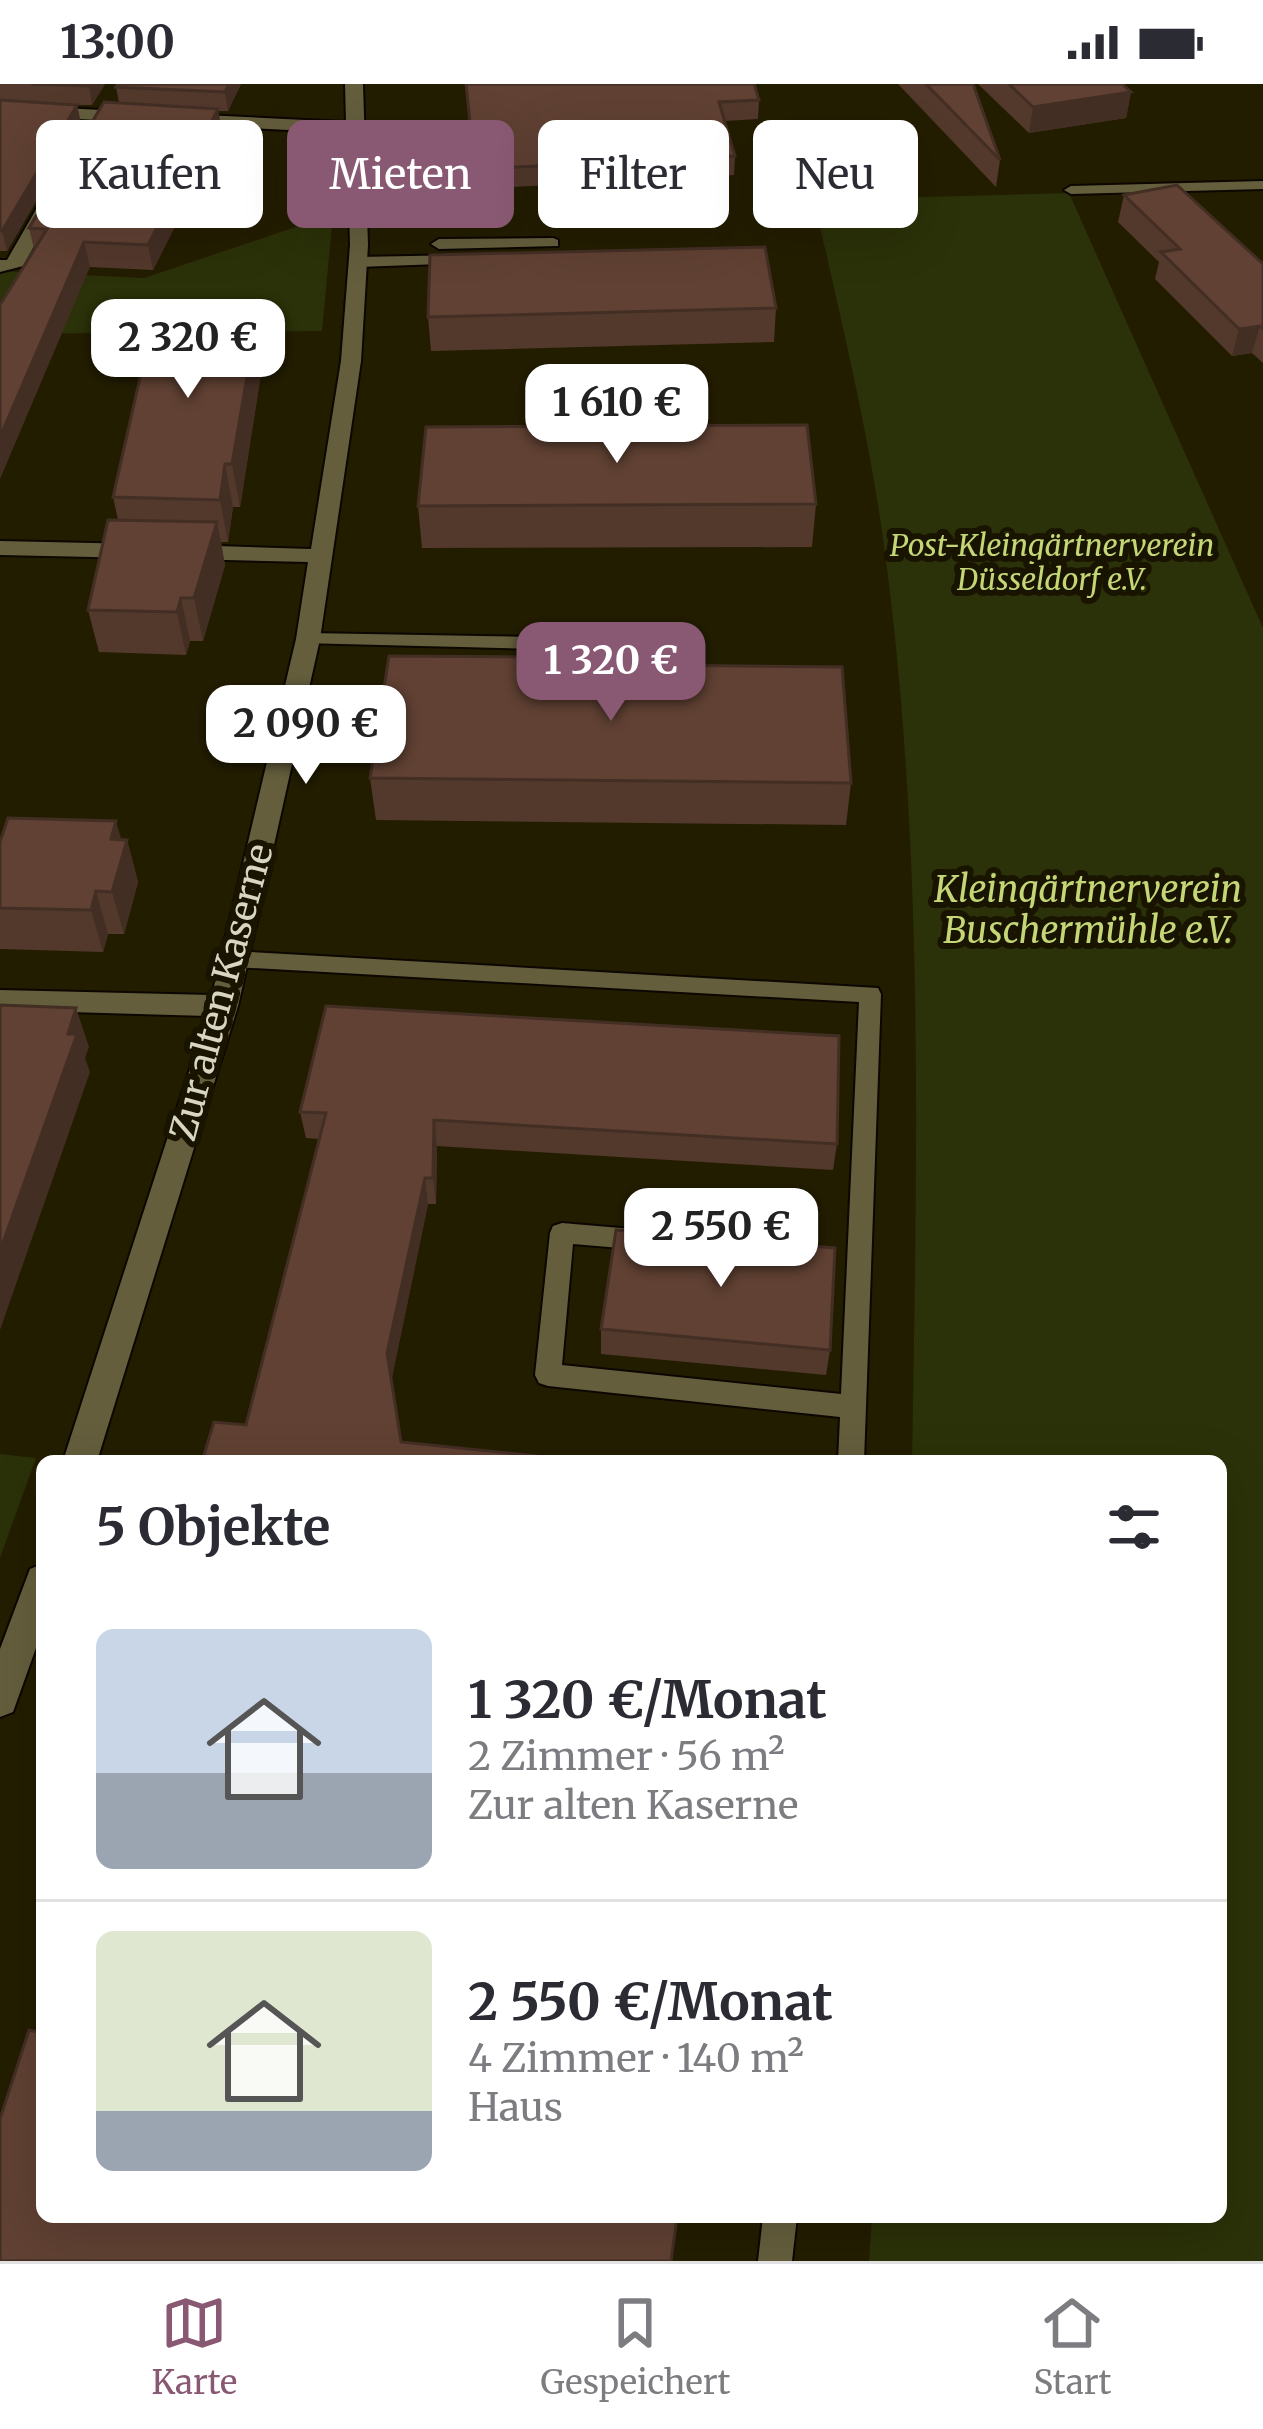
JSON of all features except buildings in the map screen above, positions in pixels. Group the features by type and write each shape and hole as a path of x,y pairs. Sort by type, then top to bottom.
{"street":[{"name":"Zur alten Kaserne","path":"354,84 356,120"},
{"path":"98,120 105,107"},
{"path":"0,110 105,107 287,122"},
{"path":"0,266 13,266 36,226"},
{"name":"Zur alten Kaserne","path":"82,1455 224,1006 308,639 341,448 358,228"},
{"path":"0,548 323,556"},
{"path":"0,1000 224,1006"},
{"path":"0,1700 36,1597"}],"lane":[{"path":"1071,190 1263,185"},
{"path":"358,254 557,250"},
{"path":"308,639 538,643"},
{"path":"235,959 870,994 850,1256 851,1455"},
{"path":"677,1242 562,1233 548,1375 854,1407"},
{"path":"775,2261 779,2223"}],"green space":[{"name":"Kleingärtnerverein Buschermühle e.V.","path":"1069,193 1263,628 1263,2261 869,2261 872,2223 1227,2223 1227,1455 912,1455 915,999 906,768 883,538 820,228 918,228 918,197"},
{"path":"292,228 332,228 322,331 0,334 0,271 144,278"},
{"path":"0,1454 36,1458 0,1558"}],"park label":[{"name":"Post-Kleingärtnerverein Düsseldorf e.V.","path":"1052,563"}]}
